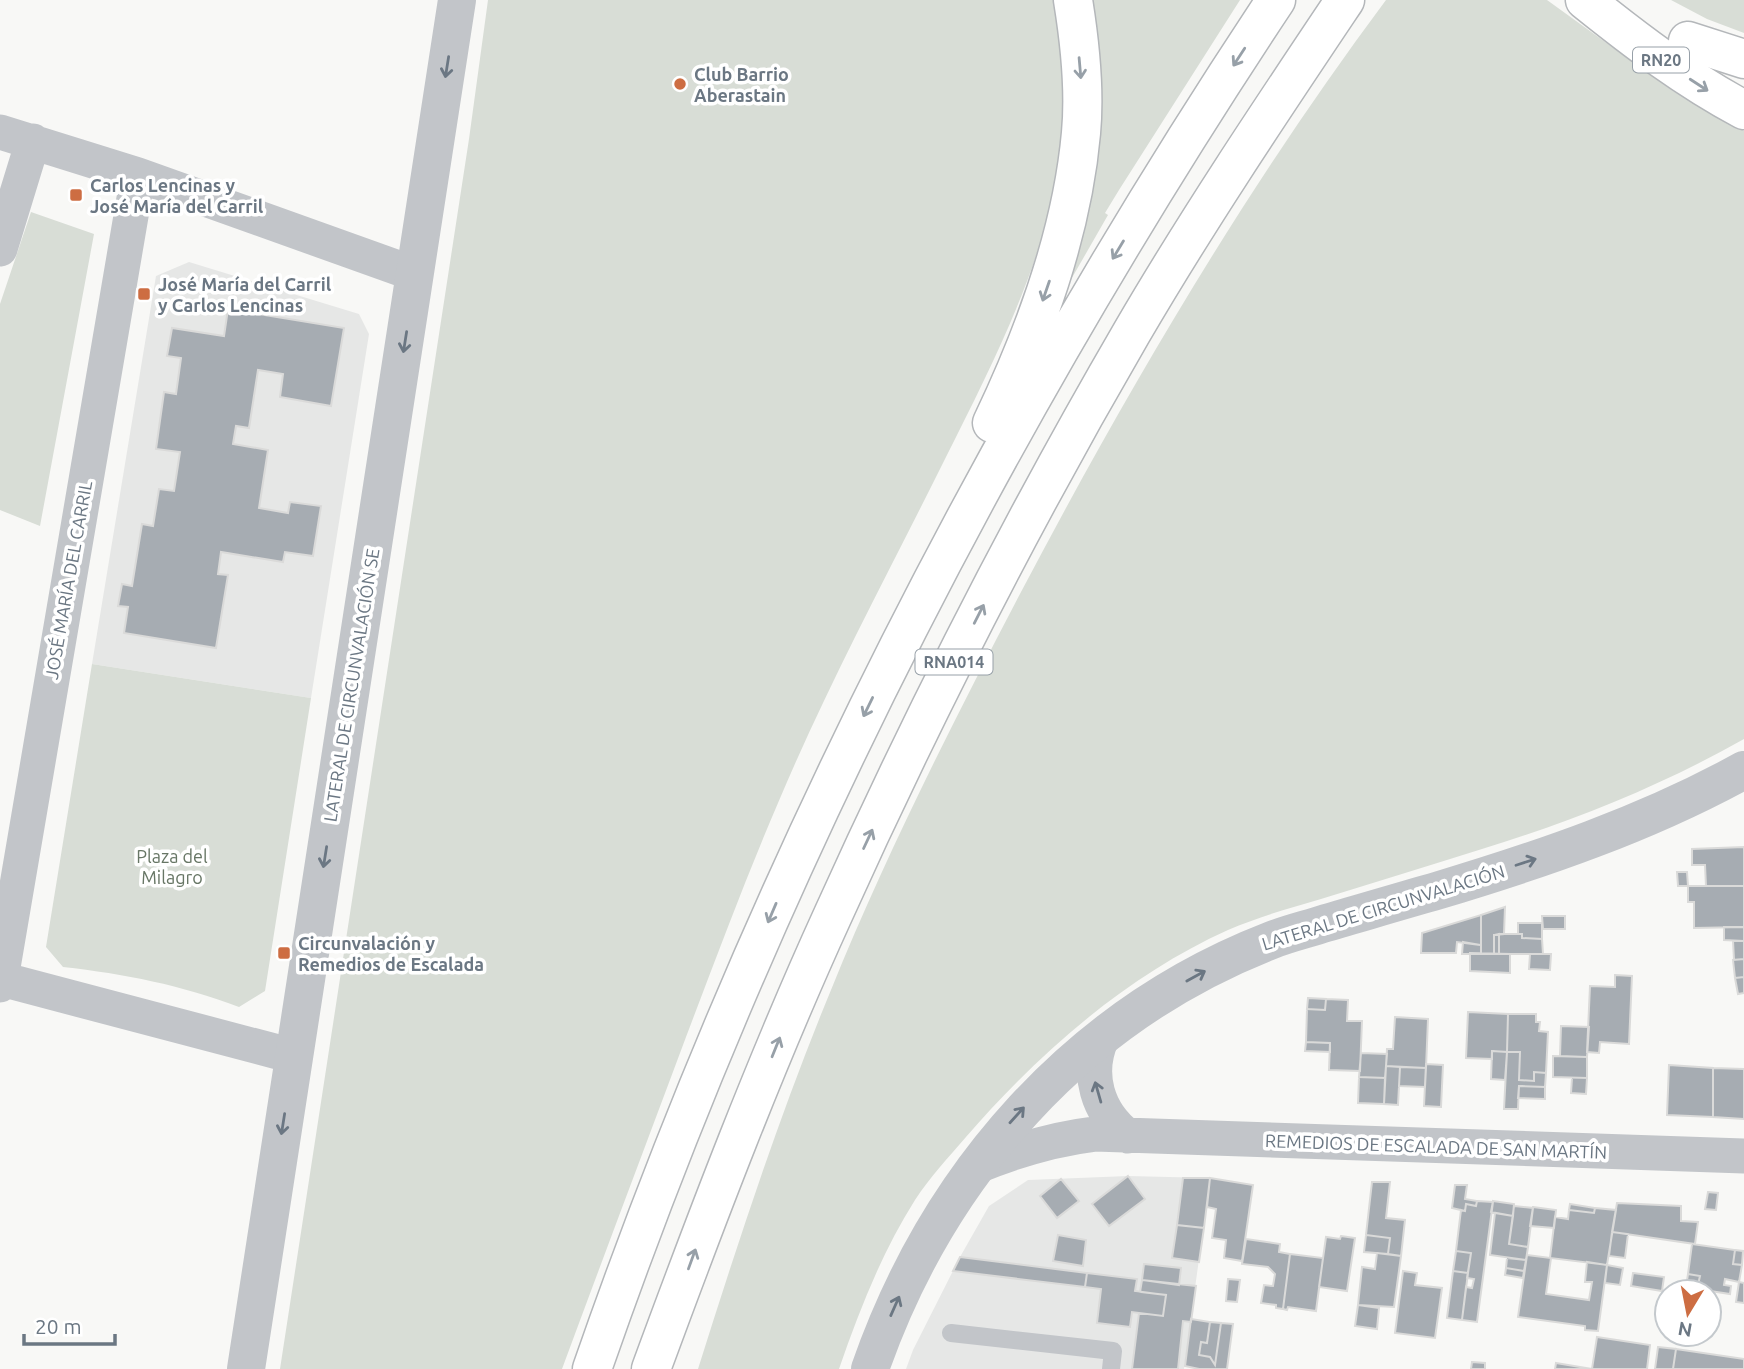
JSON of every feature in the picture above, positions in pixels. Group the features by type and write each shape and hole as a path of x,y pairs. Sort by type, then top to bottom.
{"highway":[{"path":"888,666 955,501 1013,380 1055,263 1071,205 1082,132 1081,79 1073,0"},
{"name":"RNA014","path":"592,1369 641,1232 744,979 786,880 888,666 946,554 1080,313 1158,183 1276,0"},
{"name":"RNA014","path":"652,1369 744,1124 789,1016 831,919 934,701 1007,560 1133,331 1345,0"},
{"path":"1301,66 1353,0"},
{"name":"RN20","path":"1585,0 1656,56 1707,90 1744,110"},
{"name":"RN20","path":"1607,0 1744,70"},
{"path":"1688,41 1744,59"},
{"path":"659,1369 676,1302"}],"street":[{"name":"LATERAL DE CIRCUNVALACIÓN SE","path":"246,1369 457,0"},
{"path":"0,132 138,175 415,274"},
{"path":"0,249 33,141"},
{"name":"JOSÉ MARÍA DEL CARRIL","path":"0,985 9,875 138,175"},
{"name":"LATERAL DE CIRCUNVALACIÓN","path":"870,1369 890,1317 919,1256 975,1167 1030,1101 1101,1038 1180,985 1252,948 1276,938 1557,852 1669,807 1744,770"},
{"path":"1,979 293,1056"},
{"path":"1101,1038 1094,1063 1097,1092 1110,1118 1128,1136"},
{"name":"REMEDIOS DE ESCALADA DE SAN MARTÍN","path":"975,1167 1025,1148 1096,1134 1744,1156"}],"lane":[{"path":"951,1333 1113,1351 1111,1369"}],"shaded area":[{"path":"189,262 359,314 369,334 311,698 92,664 156,276"},
{"path":"1128,1176 1210,1178 1184,1369 906,1369 960,1257 989,1206 1028,1180"}],"green space":[{"path":"488,0 1055,0 1063,88 1057,177 1038,250 996,355 838,672 778,803 720,949 562,1369 280,1369 469,139"},
{"path":"1091,0 1240,0 1105,213 1108,215 1069,283"},
{"path":"1386,0 1547,0 1673,91 1744,131 1744,739 1649,787 1583,814 1516,838 1251,921 1190,949 1154,970 1086,1019 1054,1047 994,1106 933,1175 903,1220 882,1261 839,1369 698,1369 760,1178 812,1036 874,889 946,739 1062,515 1147,364 1238,215 1335,70"},
{"path":"1671,0 1744,0 1744,33 1707,19"},
{"path":"31,212 94,234 40,526 0,510 0,304"},
{"name":"Plaza del Milagro","path":"92,664 311,698 265,991 239,1007 152,981 63,967 46,947"}],"building":[{"path":"228,309 344,328 331,406 280,397 283,374 258,370 249,428 236,426 233,444 268,450 259,508 288,513 290,502 321,506 313,556 285,552 283,562 221,552 218,574 228,575 216,648 124,633 128,607 118,606 122,584 132,586 142,524 153,526 159,489 174,491 180,452 156,449 164,392 176,394 181,358 167,356 172,328 224,336"},
{"path":"1744,847 1744,886 1706,886 1705,865 1692,865 1692,849"},
{"path":"1677,872 1687,872 1688,886 1678,886"},
{"path":"1688,886 1744,886 1744,927 1694,928 1694,902 1688,902"},
{"path":"1505,907 1504,934 1494,935 1494,954 1481,954 1481,915"},
{"path":"1481,915 1481,945 1457,942 1456,953 1421,953 1422,933"},
{"path":"1542,916 1565,916 1565,929 1543,929"},
{"path":"1518,923 1542,923 1542,939 1522,938 1522,934 1518,934"},
{"path":"1724,927 1744,927 1744,941 1724,940"},
{"path":"1499,934 1522,934 1522,938 1542,939 1543,954 1499,954"},
{"path":"1499,934 1499,954 1494,954 1494,935"},
{"path":"1733,941 1744,941 1744,959 1734,960"},
{"path":"1463,942 1481,945 1481,954 1462,954"},
{"path":"1470,953 1510,954 1510,973 1470,971"},
{"path":"1530,954 1551,954 1550,970 1529,969"},
{"path":"1744,959 1744,977 1735,978 1733,960"},
{"path":"1615,975 1632,976 1629,1044 1600,1042 1599,1053 1587,1052 1590,986 1615,987"},
{"path":"1744,977 1744,993 1738,994 1735,978"},
{"path":"1308,998 1326,999 1325,1010 1307,1009"},
{"path":"1326,999 1348,1000 1347,1021 1362,1021 1360,1071 1329,1070 1330,1043 1306,1042 1307,1009 1325,1010"},
{"path":"1468,1012 1508,1014 1507,1052 1492,1051 1492,1059 1466,1058"},
{"path":"1508,1014 1536,1014 1536,1022 1540,1022 1539,1031 1548,1032 1546,1073 1534,1072 1534,1081 1519,1080 1520,1052 1507,1052"},
{"path":"1395,1017 1428,1019 1426,1068 1386,1066 1387,1049 1393,1049"},
{"path":"1561,1026 1589,1027 1587,1057 1560,1056"},
{"path":"1306,1042 1330,1043 1330,1052 1305,1051"},
{"path":"1492,1051 1507,1052 1505,1080 1491,1079"},
{"path":"1507,1052 1520,1052 1519,1080 1534,1081 1534,1072 1546,1073 1545,1087 1519,1086 1518,1109 1504,1109"},
{"path":"1361,1053 1387,1054 1385,1078 1359,1077"},
{"path":"1553,1056 1587,1057 1587,1078 1553,1077"},
{"path":"1426,1064 1443,1065 1441,1107 1424,1106"},
{"path":"1669,1065 1713,1068 1713,1117 1667,1115"},
{"path":"1386,1066 1400,1067 1398,1105 1384,1104"},
{"path":"1400,1067 1426,1068 1425,1087 1399,1086"},
{"path":"1713,1068 1744,1069 1744,1119 1713,1117"},
{"path":"1359,1077 1385,1078 1384,1104 1358,1103"},
{"path":"1572,1078 1587,1078 1586,1094 1571,1093"},
{"path":"1519,1086 1545,1087 1545,1099 1518,1098"},
{"path":"1128,1176 1145,1199 1109,1226 1092,1204"},
{"path":"1183,1178 1210,1178 1204,1228 1177,1225"},
{"path":"1210,1178 1253,1185 1242,1261 1224,1258 1226,1240 1212,1238 1216,1209 1207,1207"},
{"path":"1061,1179 1079,1201 1057,1218 1040,1196"},
{"path":"1372,1182 1390,1182 1386,1218 1405,1220 1401,1256 1388,1254 1390,1238 1366,1235"},
{"path":"1455,1185 1467,1185 1465,1199 1477,1201 1476,1206 1466,1204 1465,1211 1452,1208"},
{"path":"1708,1192 1718,1193 1716,1210 1705,1209"},
{"path":"1477,1201 1493,1202 1477,1322 1462,1320 1466,1287 1472,1288 1474,1279 1467,1278 1471,1253 1456,1251 1461,1210 1465,1211 1466,1204 1476,1206"},
{"path":"1493,1201 1514,1204 1513,1216 1491,1212"},
{"path":"1617,1203 1681,1206 1681,1221 1698,1222 1695,1244 1612,1232"},
{"path":"1570,1204 1595,1208 1594,1213 1569,1210"},
{"path":"1514,1206 1533,1208 1528,1247 1509,1244"},
{"path":"1533,1207 1556,1210 1554,1228 1530,1226"},
{"path":"1595,1208 1616,1210 1607,1265 1550,1258 1555,1217 1568,1219 1569,1210 1594,1213"},
{"path":"1495,1213 1513,1216 1509,1244 1528,1247 1526,1260 1490,1255"},
{"path":"1177,1225 1204,1228 1199,1262 1172,1258"},
{"path":"1612,1232 1628,1234 1625,1258 1609,1256"},
{"path":"1058,1235 1086,1240 1083,1266 1053,1261"},
{"path":"1366,1235 1390,1238 1388,1254 1364,1252"},
{"path":"1341,1236 1355,1238 1347,1291 1319,1287 1326,1237 1340,1239"},
{"path":"1246,1239 1280,1244 1279,1252 1290,1254 1283,1309 1261,1303 1264,1285 1273,1286 1275,1274 1268,1267 1242,1264"},
{"path":"1692,1244 1735,1250 1733,1264 1742,1265 1739,1282 1725,1279 1724,1285 1731,1286 1730,1294 1723,1293 1723,1278 1700,1278 1688,1274"},
{"path":"1735,1250 1743,1251 1742,1265 1733,1264"},
{"path":"1456,1251 1471,1253 1468,1273 1453,1271"},
{"path":"1377,1253 1401,1256 1394,1307 1358,1305 1362,1267 1375,1269"},
{"path":"1290,1254 1323,1258 1316,1311 1288,1307 1287,1310 1283,1309"},
{"path":"1527,1255 1551,1258 1546,1294 1589,1300 1592,1282 1585,1282 1587,1262 1607,1265 1598,1331 1585,1330 1585,1326 1518,1317"},
{"path":"960,1257 1087,1273 1085,1287 953,1271"},
{"path":"1507,1258 1526,1260 1524,1271 1506,1268"},
{"path":"1144,1264 1181,1268 1179,1285 1142,1280"},
{"path":"1607,1265 1623,1268 1620,1285 1605,1283"},
{"path":"1506,1268 1524,1271 1523,1278 1505,1275"},
{"path":"1403,1271 1417,1273 1415,1285 1442,1288 1435,1338 1395,1333"},
{"path":"1453,1271 1468,1273 1462,1320 1447,1318"},
{"path":"1087,1273 1137,1279 1135,1291 1166,1295 1163,1316 1132,1312 1130,1327 1097,1323 1101,1289 1085,1287"},
{"path":"1633,1273 1664,1277 1653,1278 1653,1290 1631,1286"},
{"path":"1688,1274 1700,1276 1700,1278 1687,1278"},
{"path":"1228,1279 1240,1280 1237,1302 1226,1301"},
{"path":"1142,1280 1196,1286 1191,1322 1183,1321 1178,1369 1132,1369 1139,1313 1163,1316 1166,1295 1140,1292"},
{"path":"1739,1282 1744,1283 1744,1303 1736,1302"},
{"path":"1358,1305 1379,1308 1377,1329 1355,1326"},
{"path":"1191,1319 1210,1322 1207,1343 1201,1342 1199,1355 1210,1357 1215,1365 1221,1323 1233,1324 1227,1369 1185,1366"},
{"path":"1210,1322 1221,1323 1215,1365 1210,1357 1199,1355 1201,1342 1207,1343"},
{"path":"1597,1337 1650,1345 1647,1369 1592,1369"},
{"path":"1658,1348 1676,1349 1673,1369 1655,1369"},
{"path":"1676,1349 1744,1359 1744,1369 1673,1369"},
{"path":"1472,1362 1485,1363 1485,1369 1471,1369"},
{"path":"1556,1363 1592,1369 1555,1369"}],"place":[{"name":"Club Barrio Aberastain","path":"680,84"},
{"name":"Carlos Lencinas y José María del Carril","path":"76,195"},
{"name":"José María del Carril y Carlos Lencinas","path":"144,294"},
{"name":"Circunvalación y Remedios de Escalada","path":"284,953"}]}
